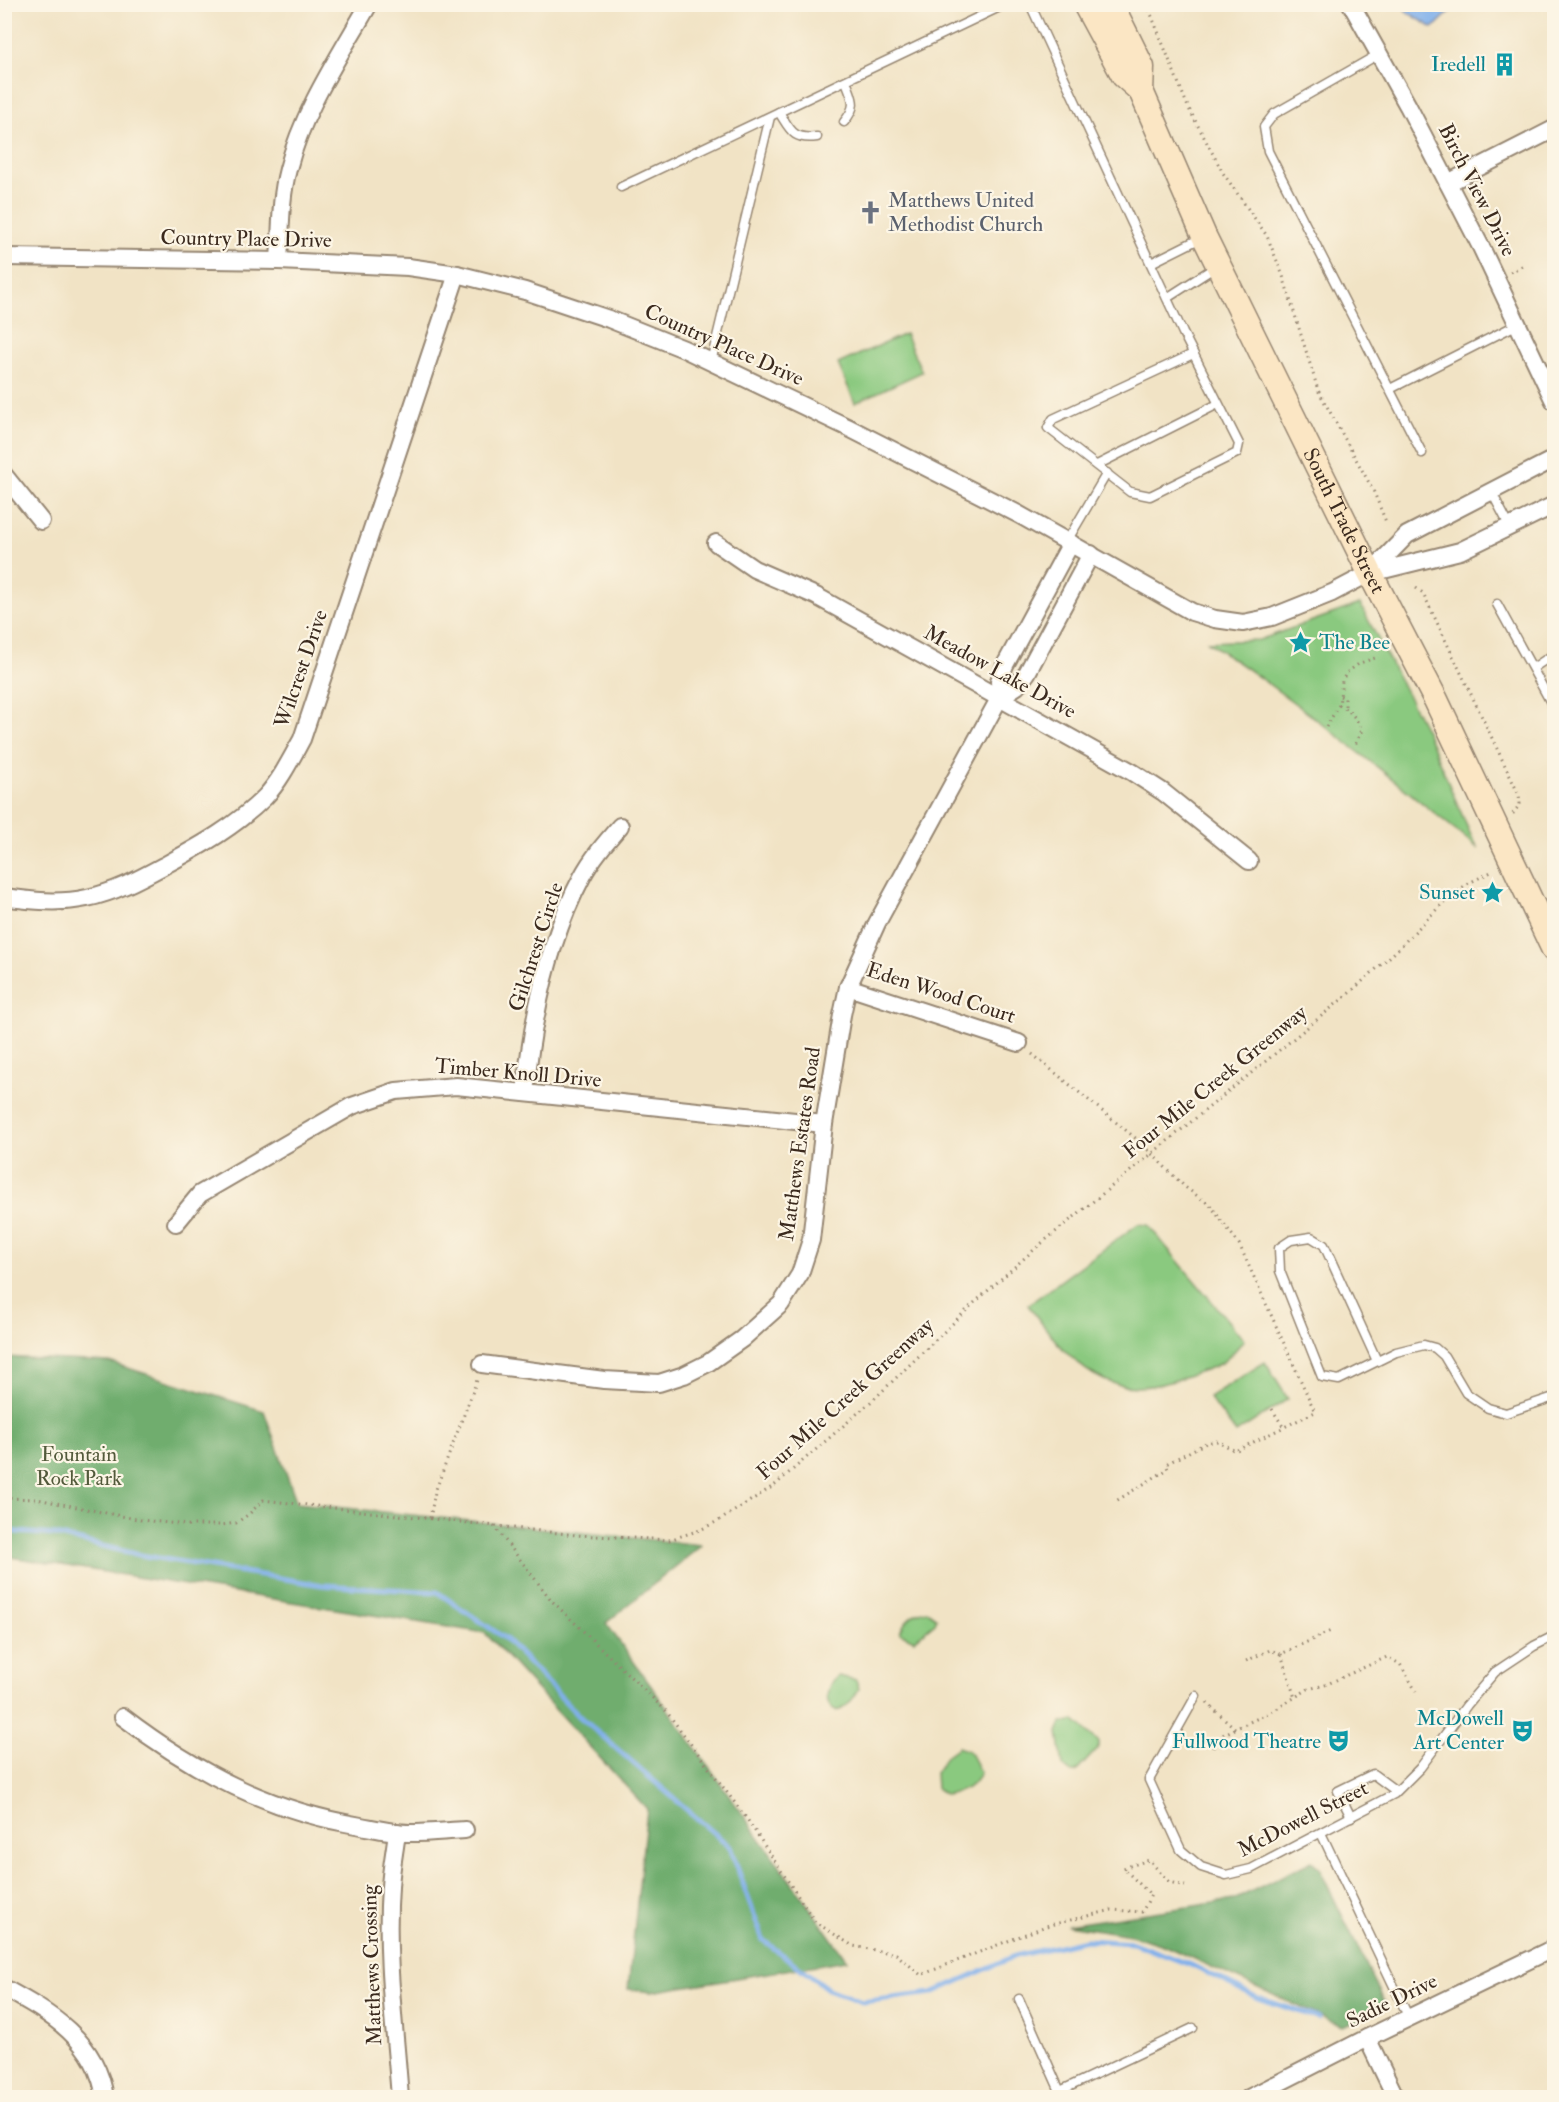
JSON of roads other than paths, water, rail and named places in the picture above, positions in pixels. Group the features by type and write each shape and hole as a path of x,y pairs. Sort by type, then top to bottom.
{"main road":[{"name":"South Trade Street","path":"1085,4 1124,76 1141,91 1204,236 1370,573 1436,700 1554,950"},
{"name":"South Trade Street","path":"1111,4 1142,67 1141,91"}],"street":[{"path":"279,261 282,200 287,171 298,136 369,4"},
{"name":"Birch View Drive","path":"1351,4 1448,183 1554,401"},
{"path":"1448,183 1554,129"},
{"name":"Country Place Drive","path":"4,257 279,261 408,267 457,274 525,291 609,319 711,362 847,427 1069,542 1192,612 1215,620 1243,623 1282,613 1343,588 1370,573"},
{"name":"Wilcrest Drive","path":"4,897 51,902 86,898 128,885 223,832 266,796 278,780 302,740 457,274"},
{"path":"1370,573 1407,535 1554,459"},
{"path":"4,475 41,521"},
{"path":"1370,573 1460,551 1554,505"},
{"name":"Matthews Estates Road","path":"1000,697 999,681 1005,665 1069,542"},
{"name":"Meadow Lake Drive","path":"716,543 754,569 816,596 1132,771 1163,792 1249,861"},
{"name":"Matthews Estates Road","path":"482,1364 604,1380 659,1383 684,1375 708,1363 742,1339 781,1304 800,1274 811,1240 824,1124 848,987 876,922 1000,697 1017,686 1027,673 1091,554"},
{"name":"Gilchrest Circle","path":"525,1093 539,996 563,919 582,877 599,850 620,826"},
{"name":"Eden Wood Court","path":"848,987 1019,1043"},
{"name":"Timber Knoll Drive","path":"176,1223 200,1194 352,1106 396,1091 434,1086 456,1086 824,1124"},
{"path":"123,1717 161,1746 206,1774 266,1801 329,1821 397,1832 465,1830"},
{"name":"Matthews Crossing","path":"397,1832 390,1886 389,1916 400,2097"},
{"name":"Sadie Drive","path":"1249,2097 1554,1948"},
{"path":"4,1988 54,2017 71,2031 93,2059 105,2097"},
{"path":"1367,2038 1396,2097"}],"lane":[{"path":"621,187 1006,4"},
{"path":"1030,4 1167,298 1239,444 1237,453 1150,496 1130,492 1048,428 1053,419 1194,354"},
{"path":"1379,54 1274,114 1264,127 1268,151 1422,453"},
{"path":"844,122 852,112 854,104 846,81"},
{"path":"779,112 793,133 803,139 817,137"},
{"path":"711,362 770,117"},
{"path":"1151,263 1204,236"},
{"path":"1167,298 1219,265"},
{"path":"1390,389 1518,324"},
{"path":"1097,465 1218,404"},
{"path":"1069,542 1107,473"},
{"path":"1491,491 1510,527"},
{"path":"1497,604 1554,708"},
{"path":"1533,668 1554,654"},
{"path":"1377,1361 1324,1245 1311,1237 1291,1240 1279,1248 1280,1270 1322,1377 1339,1380 1396,1352 1424,1345 1435,1348 1444,1356 1466,1393 1488,1408 1506,1413 1554,1397"},
{"name":"McDowell Street","path":"1196,1696 1149,1779 1181,1850 1201,1867 1226,1875 1251,1869 1396,1791 1420,1768 1495,1672 1534,1646 1554,1636"},
{"path":"1351,1817 1338,1791 1347,1785 1372,1774 1396,1791"},
{"path":"1321,1833 1409,2018"},
{"path":"1019,1999 1061,2094 1193,2028"}],"water":[{"path":"1402,5 1457,5 1433,28 1407,12"}],"waterway":[{"path":"4,1531 55,1535 140,1555 322,1585 437,1592 506,1639 579,1716 730,1847 763,1940 828,1989 862,2002 932,1993 1015,1956 1086,1940 1133,1943 1193,1966 1258,1998 1319,2018"}],"place":[{"name":"Iredell","path":"1504,64"},
{"name":"Matthews United Methodist Church","path":"870,212"},
{"name":"The Bee","path":"1301,642"},
{"name":"Sunset","path":"1493,892"},
{"name":"McDowell Art Center","path":"1522,1730"},
{"name":"Fullwood Theatre","path":"1339,1741"}],"park label":[{"name":"Fountain Rock Park","path":"79,1466"}]}
